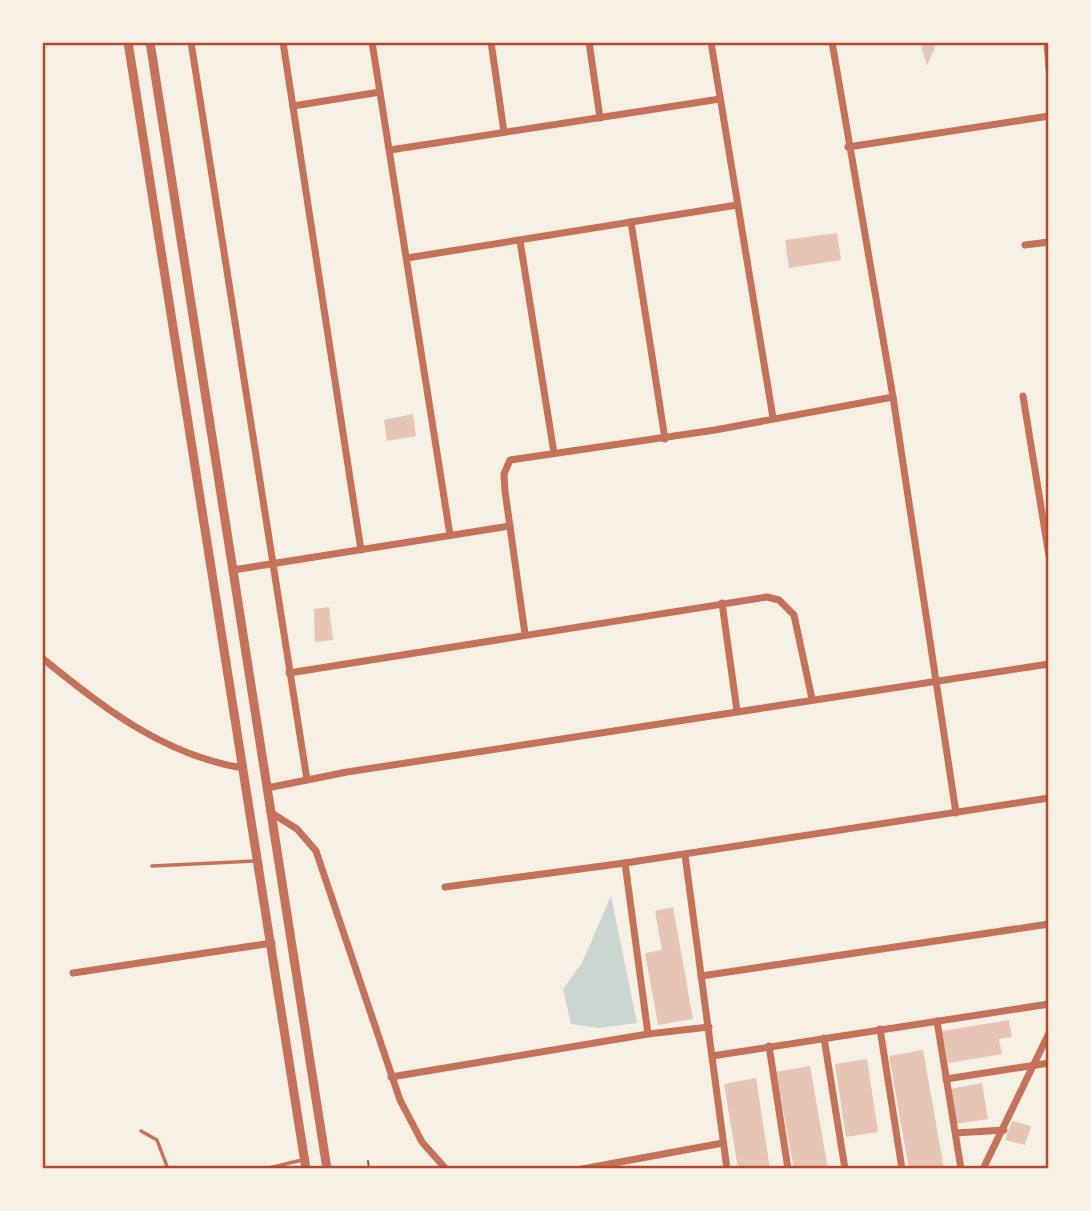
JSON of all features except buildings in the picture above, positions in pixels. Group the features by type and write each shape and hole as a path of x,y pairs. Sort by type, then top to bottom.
{"street":[{"path":"128,42 305,1164"},
{"path":"150,42 327,1169"},
{"path":"191,42 307,780"},
{"path":"282,42 360,550"},
{"path":"372,42 450,535"},
{"path":"491,42 504,132"},
{"path":"589,42 600,118"},
{"path":"712,42 773,418"},
{"path":"832,42 893,397 956,813"},
{"path":"1046,42 1049,69"},
{"path":"293,106 380,92"},
{"path":"390,150 720,99"},
{"path":"848,147 1049,116"},
{"path":"407,258 737,205"},
{"path":"631,222 665,439"},
{"path":"520,241 554,453"},
{"path":"1025,245 1049,242"},
{"path":"525,634 504,474 506,465 520,457 665,439 893,397"},
{"path":"1023,397 1049,556"},
{"path":"233,570 510,526"},
{"path":"289,673 768,597 779,600 794,615 812,699"},
{"path":"722,603 737,712"},
{"path":"42,658 108,710 167,746 195,757 243,768"},
{"path":"267,788 812,699 1049,664"},
{"path":"445,887 685,855 1049,799"},
{"path":"270,812 297,829 316,851 391,1077 422,1142 446,1169"},
{"path":"685,855 727,1169"},
{"path":"625,863 648,1034"},
{"path":"701,976 1049,924"},
{"path":"73,973 271,943"},
{"path":"712,1056 1049,1004"},
{"path":"937,1021 961,1169"},
{"path":"391,1077 648,1034 709,1027"},
{"path":"880,1029 902,1169"},
{"path":"983,1169 1037,1064 1049,1033"},
{"path":"824,1038 845,1169"},
{"path":"769,1046 788,1169"},
{"path":"946,1079 1049,1063"},
{"path":"956,1133 1004,1130"},
{"path":"582,1169 723,1143"}],"lane":[{"path":"152,866 258,861"},
{"path":"141,1130 157,1140 168,1169"},
{"path":"265,1169 305,1164"}],"path":[{"path":"368,1161 369,1169"}],"shaded area":[{"path":"611,896 637,1023 599,1028 571,1024 563,989 582,963"}]}
